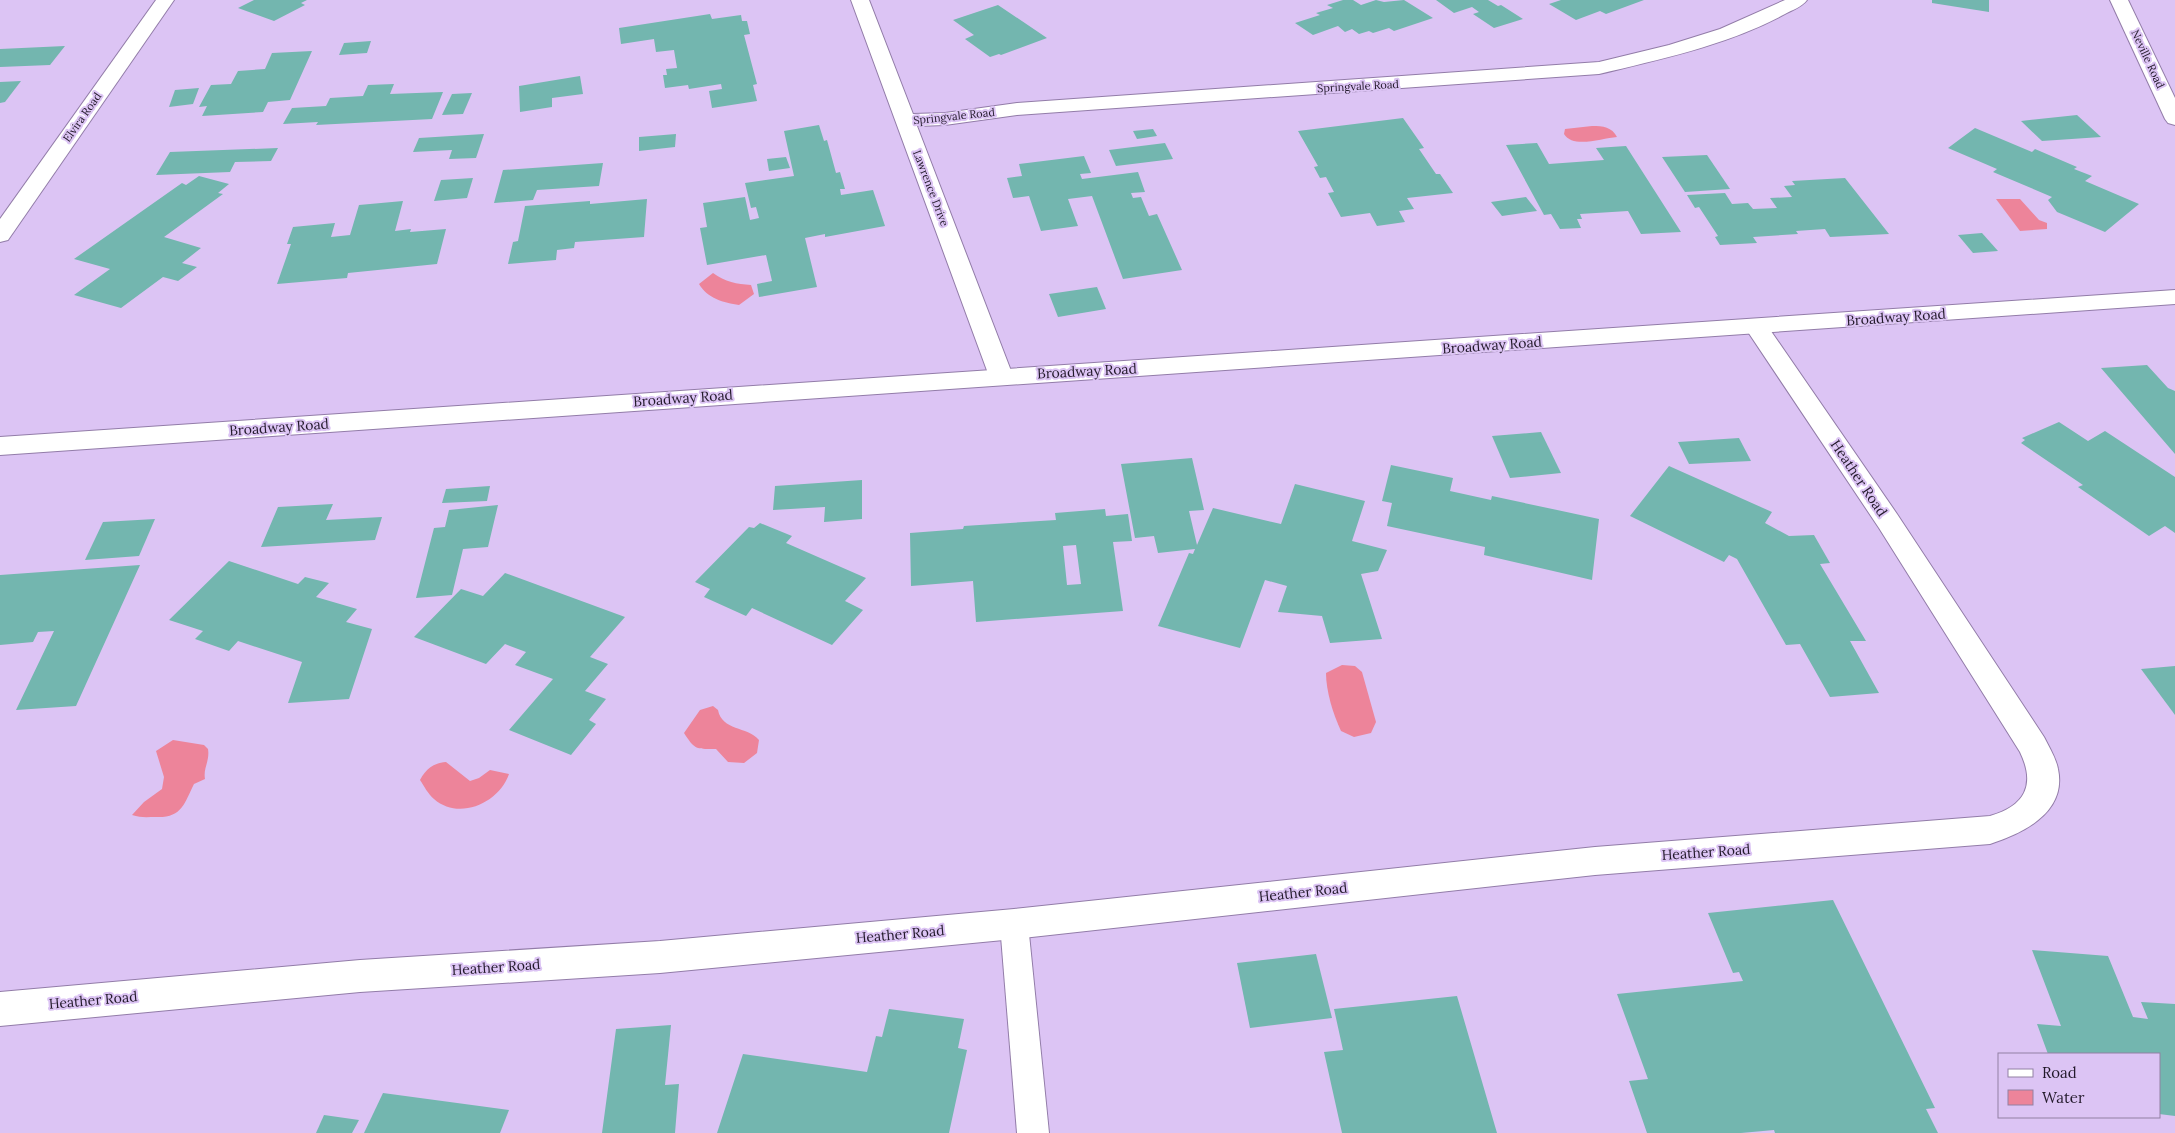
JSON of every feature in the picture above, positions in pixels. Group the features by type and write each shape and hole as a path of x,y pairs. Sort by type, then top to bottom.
{"street":[{"name":"Elvira Road","path":"0,235 165,0"},
{"name":"Lawrence Drive","path":"860,0 1001,376"},
{"name":"Springvale Road","path":"906,120 945,119 1017,110 1218,94 1599,68 1652,55 1730,30 1764,18 1798,0"},
{"name":"Neville Road","path":"2119,0 2175,119"},
{"name":"Broadway Road","path":"0,446 2175,297"},
{"name":"Heather Road","path":"0,1008 360,976 660,957 1014,924 1595,861 1990,830 2006,826 2025,816 2036,803 2043,787 2043,772 2033,746 1888,521 1756,326"}],"lane":[{"path":"1014,924 1033,1133"}],"water":[{"path":"1592,126 1607,128 1613,131 1617,137 1581,142 1574,141 1564,134 1565,129"},
{"path":"1996,199 2020,199 2039,220 2047,223 2047,229 2020,231"},
{"path":"713,273 731,282 751,285 754,294 739,305 716,299 702,289 699,284"},
{"path":"1342,665 1355,666 1362,672 1376,722 1371,733 1354,737 1341,731 1338,724 1329,695 1326,673"},
{"path":"713,706 718,710 724,722 748,732 759,740 757,753 744,763 728,762 716,749 704,749 694,746 684,733 700,710"},
{"path":"173,740 204,745 208,749 205,779 194,784 181,808 172,815 165,817 138,817 132,815 144,802 162,789 164,777 156,751"},
{"path":"446,762 470,781 479,778 490,770 509,774 497,793 487,800 477,806 455,808 444,805 434,799 420,780 430,767"}],"building":[{"path":"254,0 307,0 301,3 305,5 274,21 238,8"},
{"path":"1343,0 1353,0 1361,5 1376,0 1384,2 1404,0 1433,18 1394,31 1389,28 1373,33 1369,31 1359,34 1352,29 1345,32 1338,26 1313,35 1295,23 1320,15 1316,13 1333,8 1327,5"},
{"path":"1436,0 1488,0 1498,6 1501,5 1523,19 1494,28 1473,14 1479,12 1472,7 1454,13"},
{"path":"1561,0 1644,0 1606,14 1600,11 1576,20 1549,4"},
{"path":"1932,0 1989,0 1989,12 1932,3"},
{"path":"998,5 1047,38 1001,55 990,57 965,39 974,35 953,20"},
{"path":"710,14 712,19 741,15 742,21 747,21 750,34 744,35 757,84 753,85 757,101 712,108 709,91 722,89 721,84 689,89 688,85 665,88 663,75 667,75 666,69 677,68 674,50 656,52 654,39 621,44 619,28"},
{"path":"371,41 367,53 339,55 344,43"},
{"path":"65,46 50,65 0,67 0,49"},
{"path":"312,51 290,100 268,102 263,112 202,116 207,106 199,107 211,85 231,84 238,71 265,69 272,53"},
{"path":"580,76 583,94 552,98 552,107 520,112 519,86"},
{"path":"21,81 5,102 0,103 0,82"},
{"path":"394,84 390,94 443,92 432,119 316,125 318,122 283,124 292,108 326,106 330,98 363,96 368,85"},
{"path":"199,88 193,104 169,107 175,90"},
{"path":"472,93 463,114 442,115 452,94"},
{"path":"2077,115 2101,137 2042,141 2021,121"},
{"path":"1403,118 1424,148 1419,149 1436,174 1440,174 1453,193 1407,198 1414,209 1399,211 1405,222 1377,226 1370,213 1341,217 1328,193 1334,192 1326,177 1320,178 1314,167 1318,166 1298,131"},
{"path":"819,125 824,141 827,140 836,173 840,172 845,189 840,189 841,195 873,190 885,226 825,237 825,234 805,238 817,287 759,297 757,284 772,281 766,255 707,265 700,228 707,227 703,203 745,197 750,220 759,218 756,207 751,208 745,183 794,176 784,131"},
{"path":"1975,128 2032,152 2035,149 2077,167 2074,169 2092,176 2085,181 2139,204 2105,232 2057,212 2048,200 2052,197 1993,172 1997,169 1948,148"},
{"path":"1153,129 1157,136 1137,139 1133,131"},
{"path":"484,134 476,158 449,159 452,150 413,152 419,138"},
{"path":"676,134 675,147 639,151 639,137"},
{"path":"1165,143 1173,159 1116,166 1109,150"},
{"path":"1537,143 1549,164 1604,160 1596,148 1626,146 1681,232 1641,234 1628,211 1580,214 1582,219 1577,219 1581,228 1560,229 1551,214 1544,215 1506,145"},
{"path":"278,148 271,161 235,162 230,172 156,175 170,152"},
{"path":"1707,155 1730,189 1685,192 1662,157"},
{"path":"1084,156 1091,173 1080,174 1082,179 1138,172 1145,192 1131,193 1133,198 1141,197 1149,216 1157,214 1182,270 1123,279 1092,196 1068,199 1078,226 1041,231 1029,196 1013,198 1007,178 1022,176 1019,164"},
{"path":"786,157 790,168 769,171 767,159"},
{"path":"603,163 599,186 537,190 533,200 494,203 503,170"},
{"path":"199,176 229,184 218,193 223,194 164,237 201,248 182,263 197,267 178,281 163,277 121,308 74,295 110,269 74,259 182,183 186,185"},
{"path":"473,178 467,198 434,201 441,180"},
{"path":"1845,178 1889,234 1830,237 1825,229 1796,231 1798,234 1753,237 1757,243 1720,245 1715,237 1718,236 1699,207 1695,208 1687,195 1725,193 1732,204 1748,203 1753,209 1777,208 1770,198 1792,197 1784,186 1795,185 1792,181"},
{"path":"1526,197 1537,211 1502,216 1491,202"},
{"path":"647,199 644,237 575,242 574,248 557,250 556,260 508,264 513,242 518,241 525,206 590,201 590,204"},
{"path":"403,201 395,231 411,229 410,232 446,229 437,264 348,273 347,278 277,284 291,244 287,244 293,227 335,223 331,237 350,235 359,205"},
{"path":"1982,233 1998,251 1973,253 1958,235"},
{"path":"1097,287 1106,309 1058,317 1049,294"},
{"path":"2147,365 2168,388 2175,391 2175,454 2101,368"},
{"path":"2059,422 2088,441 2105,431 2175,477 2175,533 2165,526 2149,536 2078,487 2083,485 2021,443 2025,440 2022,438"},
{"path":"1541,432 1561,473 1510,478 1492,436"},
{"path":"1739,438 1751,461 1689,464 1678,442"},
{"path":"1192,458 1204,510 1189,511 1197,545 1213,508 1281,524 1295,484 1365,501 1352,541 1387,550 1378,571 1361,574 1382,639 1330,643 1322,616 1278,612 1287,586 1265,580 1240,648 1158,626 1189,553 1193,554 1195,549 1158,553 1154,536 1135,538 1121,464"},
{"path":"1391,465 1453,478 1450,491 1491,500 1492,496 1599,519 1592,580 1484,555 1485,547 1387,526 1392,503 1382,501"},
{"path":"1669,466 1772,512 1765,523 1789,536 1814,535 1830,563 1820,564 1866,641 1850,641 1879,693 1830,697 1800,644 1786,645 1737,559 1729,555 1724,562 1630,516"},
{"path":"862,480 862,519 824,522 825,507 773,510 775,486"},
{"path":"490,486 487,501 442,503 446,489"},
{"path":"333,504 326,520 382,517 375,540 261,547 278,507"},
{"path":"498,505 488,547 463,549 452,595 416,598 434,528 445,527 449,510"},
{"path":"1105,509 1106,516 1128,514 1132,541 1113,542 1123,611 976,622 973,581 911,586 910,533 963,529 964,526 1056,520 1055,513","holes":["1076,545 1081,584 1067,585 1063,546"]},
{"path":"155,519 139,556 85,560 103,522"},
{"path":"760,523 792,536 786,543 866,578 845,601 863,610 832,645 752,608 746,616 704,597 710,589 695,582 749,527 754,528"},
{"path":"229,561 298,584 305,577 329,583 316,597 357,609 346,622 372,629 349,699 288,703 302,662 238,641 229,651 195,639 203,631 169,620"},
{"path":"140,565 76,706 16,710 54,631 38,632 33,642 0,645 0,575"},
{"path":"505,573 625,617 590,657 608,664 585,691 606,699 589,720 596,724 571,755 509,730 553,679 515,665 526,652 505,644 486,664 414,637 461,589 483,596"},
{"path":"2175,666 2175,715 2141,669"},
{"path":"1833,900 1935,1108 1926,1109 1938,1133 1775,1133 1774,1130 1741,1133 1647,1133 1629,1081 1648,1079 1617,994 1743,981 1739,972 1733,973 1708,913"},
{"path":"2032,950 2108,956 2133,1017 2148,1019 2141,1002 2175,1004 2175,1116 2160,1114 2160,1053 2048,1053 2037,1024 2061,1026"},
{"path":"1316,954 1332,1018 1250,1028 1237,963"},
{"path":"1457,996 1497,1133 1342,1133 1324,1052 1343,1050 1334,1009"},
{"path":"889,1009 964,1019 958,1048 967,1050 949,1133 717,1133 743,1054 867,1072 876,1036 882,1037"},
{"path":"671,1025 665,1085 679,1084 675,1133 602,1133 616,1029"},
{"path":"383,1093 509,1110 500,1133 364,1133"},
{"path":"324,1115 359,1120 352,1133 316,1133"}]}
